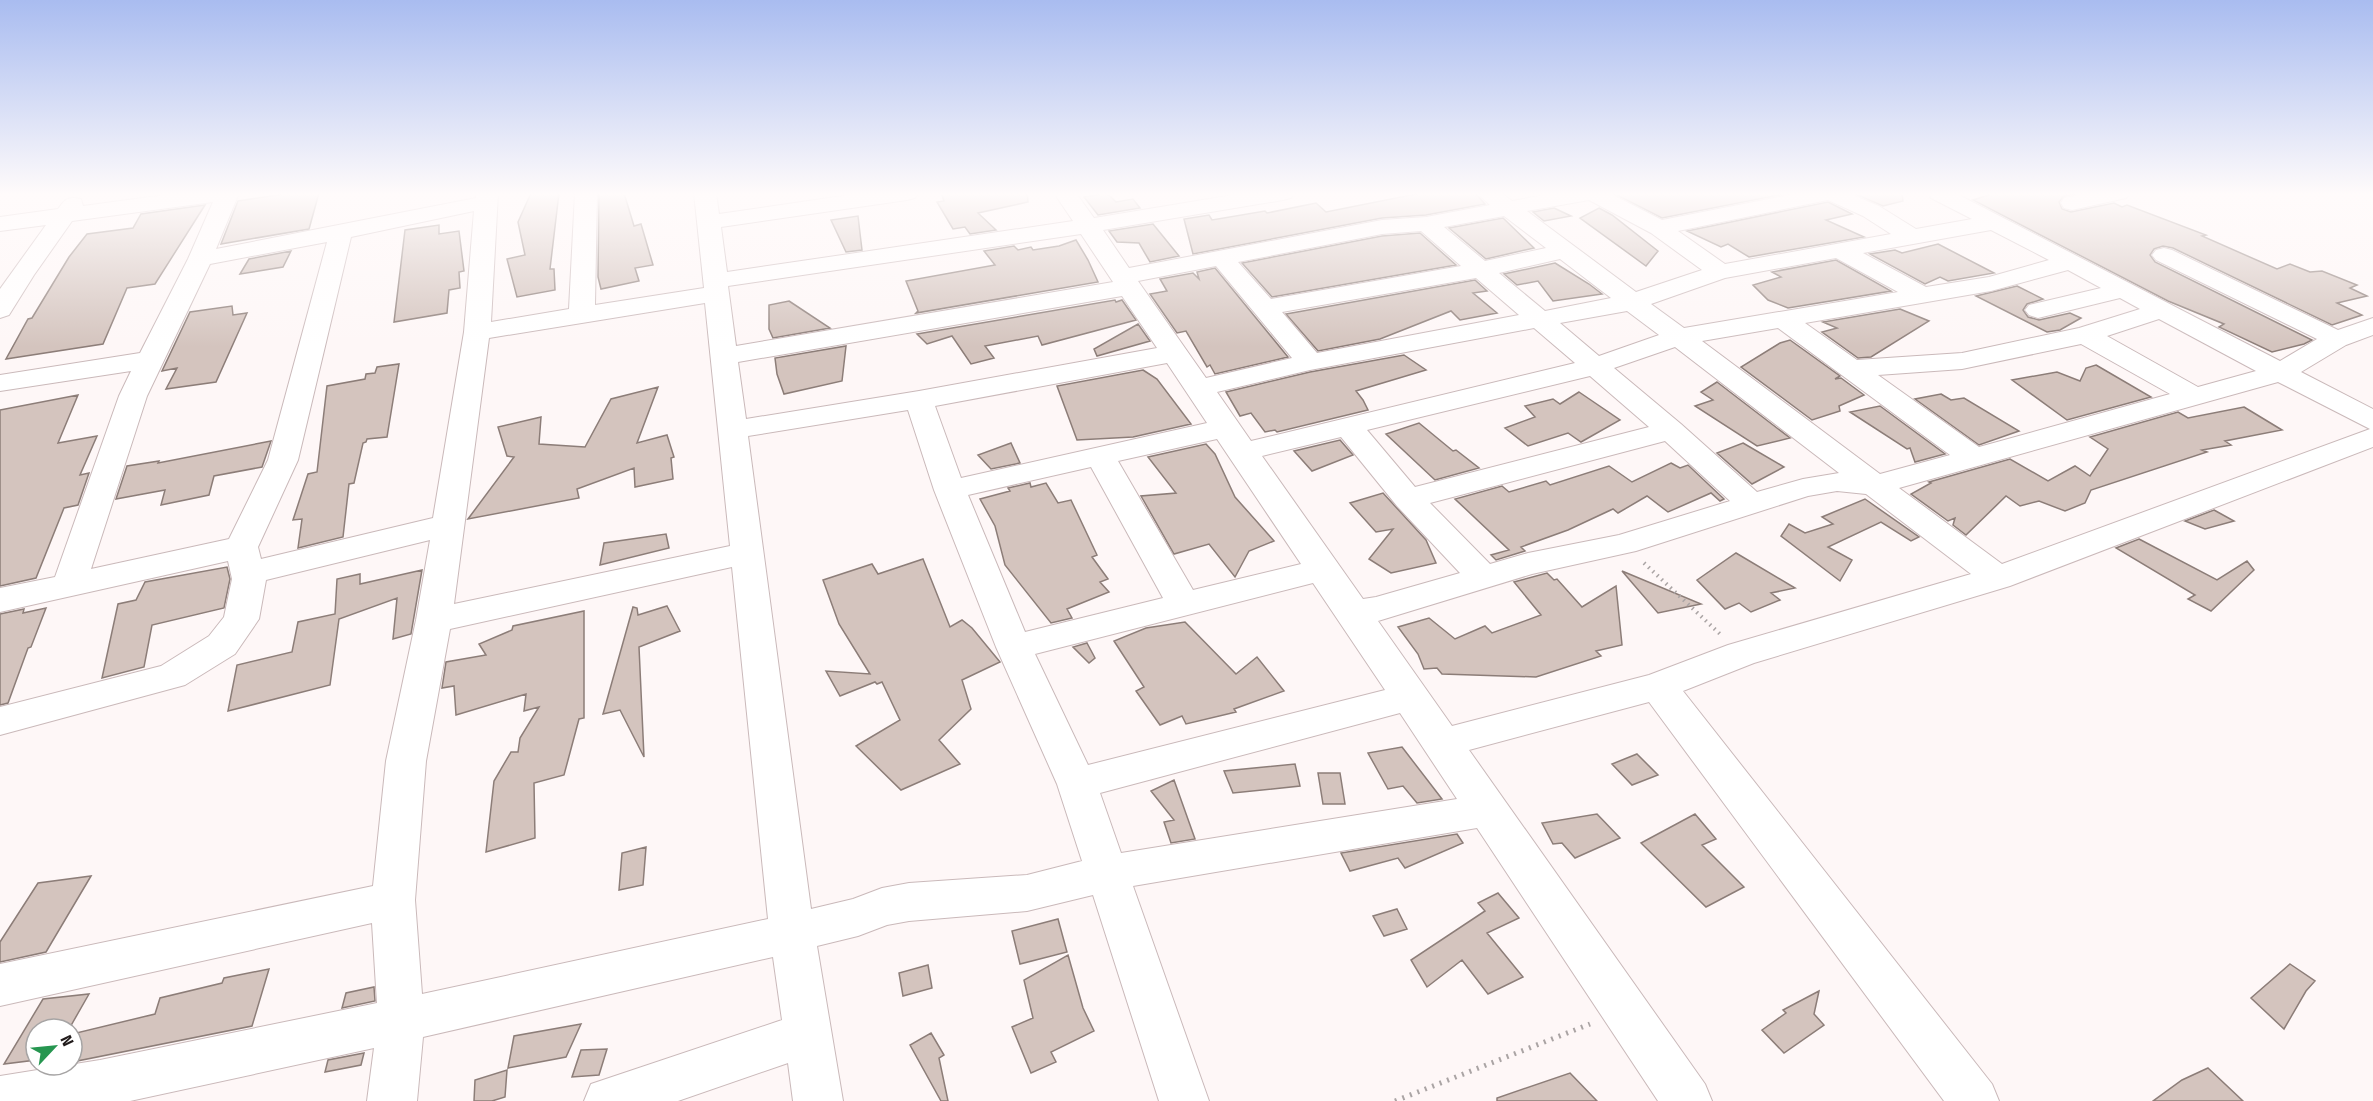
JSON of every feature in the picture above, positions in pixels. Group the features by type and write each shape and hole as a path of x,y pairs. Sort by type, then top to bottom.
{"street":[{"path":"0,310 11,276 40,244"},
{"path":"69,585 133,396 206,244"},
{"path":"200,259 274,244"},
{"path":"0,721 172,676 222,645 241,619 249,579 245,560 283,460 293,414 312,351 339,244"},
{"path":"392,1101 401,1020 393,900 406,761 434,620 477,332 483,244"},
{"path":"582,315 584,244"},
{"path":"711,244 792,933 818,1101"},
{"path":"477,332 582,315 716,287 976,244"},
{"path":"1100,244 1687,1101"},
{"path":"724,356 1126,282 1296,244"},
{"path":"1450,244 1671,430 1752,504"},
{"path":"1555,244 1998,578"},
{"path":"1682,244 1720,272"},
{"path":"1198,388 1310,362 1632,302 1720,272 1872,244"},
{"path":"2038,244 2373,421"},
{"path":"1264,308 1480,270 1564,251"},
{"path":"1841,251 1921,295"},
{"path":"2164,255 2337,339"},
{"path":"1223,259 1310,362"},
{"path":"950,490 1099,455 1348,426 1595,366 1679,337 1785,321 1991,284 2071,262"},
{"path":"2038,310 2124,290"},
{"path":"1852,369 1962,362 2085,335 2161,310"},
{"path":"1785,321 1973,458"},
{"path":"1354,612 1377,609 1528,564 1624,544 1803,488 1837,482 1875,485 2279,373 2337,339 2373,327"},
{"path":"2085,335 2194,396"},
{"path":"733,430 919,400 1175,353"},
{"path":"0,383 150,360"},
{"path":"919,400 950,490 1014,647 1077,784 1184,1101"},
{"path":"1348,426 1408,499 1484,578"},
{"path":"1408,499 1671,430"},
{"path":"1442,743 1658,686 1741,654 1998,578 2373,437"},
{"path":"1099,455 1184,604"},
{"path":"0,600 69,585 245,560 448,525"},
{"path":"434,620 747,554"},
{"path":"1014,647 1323,569"},
{"path":"1658,686 1974,1101"},
{"path":"1077,784 1410,697"},
{"path":"0,1100 96,1092 401,1020 792,933 858,917 882,907 909,902 1027,893 1107,873 1488,810"},
{"path":"0,985 393,900"},
{"path":"609,1101 807,1034"}],"path":[{"path":"1624,544 1741,654"},
{"path":"1395,1101 1624,1010"}],"building":[{"path":"79,244 180,244 155,284 127,288 103,344 6,359 28,319 32,318"},
{"path":"403,244 461,244 464,271 459,272 460,288 449,290 447,313 394,322"},
{"path":"523,244 553,244 550,269 554,269 555,290 517,297 507,259 525,255"},
{"path":"598,244 647,244 653,265 635,268 639,281 601,289 598,277"},
{"path":"842,244 861,244 862,250 846,252"},
{"path":"1079,244 1098,282 916,313 918,311 906,281 995,265 984,251 1014,246 1018,250 1031,247 1033,250"},
{"path":"1140,244 1170,244 1179,256 1150,262"},
{"path":"1191,244 1244,244 1193,254"},
{"path":"1339,244 1433,244 1456,265 1272,297 1242,263"},
{"path":"1469,244 1530,244 1534,248 1486,259"},
{"path":"1616,244 1650,244 1658,251 1646,266"},
{"path":"1729,244 1822,244 1749,257"},
{"path":"1939,244 1994,273 1948,281 1940,277 1925,284 1870,254 1895,250 1902,253"},
{"path":"2059,244 2221,244 2277,269 2290,264 2310,272 2322,271 2357,285 2350,288 2367,296 2337,303 2362,315 2332,325 2173,248 2163,246 2154,249 2150,255 2155,262 2312,340 2272,352 2219,327 2224,324 2168,301"},
{"path":"291,251 283,267 240,274 249,259"},
{"path":"1836,260 1891,291 1788,308 1768,300 1753,285 1781,277 1772,272"},
{"path":"1555,263 1602,294 1553,301 1538,281 1517,285 1504,274"},
{"path":"1215,268 1288,357 1215,374 1210,365 1207,367 1186,331 1177,333 1150,294 1167,291 1160,279 1193,273 1199,279 1197,272"},
{"path":"1475,280 1487,291 1473,293 1497,313 1460,320 1451,311 1380,339 1318,351 1286,314"},
{"path":"2017,286 2043,299 2027,304 2023,310 2028,317 2039,320 2070,313 2081,318 2060,330 2047,332 1976,296"},
{"path":"1115,300 1116,302 1122,300 1136,320 1042,345 1038,336 985,346 994,358 971,364 952,336 927,344 917,334"},
{"path":"789,301 830,328 773,338 769,329 769,305"},
{"path":"232,306 233,315 247,313 216,382 166,389 177,368 162,371 190,312"},
{"path":"1900,309 1929,321 1871,357 1858,358 1822,332 1837,328 1823,322"},
{"path":"1138,324 1150,341 1097,356 1094,349"},
{"path":"1790,340 1840,376 1835,379 1841,378 1864,395 1839,406 1840,411 1812,420 1741,367 1780,343"},
{"path":"846,346 842,381 784,394 777,374 775,358"},
{"path":"1404,355 1426,370 1356,391 1368,410 1277,432 1275,430 1265,432 1251,413 1240,416 1226,392 1310,372"},
{"path":"399,364 387,437 367,439 363,443 354,483 349,484 343,537 298,548 302,519 293,520 308,474 317,472 327,386 365,379 366,374 375,373 377,367"},
{"path":"2096,365 2151,397 2067,420 2012,380 2057,372 2080,381 2086,368"},
{"path":"1143,370 1157,379 1191,424 1133,437 1077,440 1057,386"},
{"path":"1717,382 1790,438 1757,446 1695,406 1713,400 1701,392"},
{"path":"658,387 637,443 667,435 674,457 671,458 673,479 635,487 634,468 577,489 579,498 468,519 514,457 507,456 498,427 541,417 539,444 585,447 611,399"},
{"path":"1579,392 1620,420 1581,442 1568,433 1528,446 1505,428 1535,417 1525,406 1553,399 1560,404"},
{"path":"1941,394 1951,400 1964,398 2019,431 1979,445 1915,399"},
{"path":"78,395 58,443 97,436 80,475 89,473 78,505 64,508 36,578 0,586 0,410"},
{"path":"1880,406 1945,454 1915,462 1910,448 1907,449 1850,412"},
{"path":"2244,407 2282,430 2225,441 2231,445 2202,450 2207,452 2091,490 2085,503 2065,511 2039,501 2020,506 2006,496 1966,535 1953,525 1955,518 1948,521 1911,494 1931,483 1929,482 2010,459 2048,481 2075,466 2090,476 2108,449 2090,437 2178,412 2188,418"},
{"path":"1419,423 1453,451 1456,450 1479,468 1435,480 1386,434"},
{"path":"1340,440 1353,455 1312,471 1294,451"},
{"path":"271,441 262,467 214,476 209,495 161,505 165,490 116,499 127,466 159,461 158,463"},
{"path":"1011,443 1020,463 991,469 978,455"},
{"path":"1743,443 1784,467 1752,484 1717,453"},
{"path":"1206,444 1215,454 1235,497 1274,541 1249,551 1235,577 1209,544 1174,554 1141,496 1176,493 1148,457"},
{"path":"1671,463 1680,468 1688,465 1724,499 1720,501 1711,493 1668,512 1647,496 1618,513 1613,509 1568,530 1521,547 1525,551 1496,560 1491,555 1509,550 1455,499 1502,486 1509,492 1546,481 1550,485 1609,466 1632,482"},
{"path":"1030,483 1031,487 1046,483 1058,503 1071,500 1097,555 1092,557 1108,579 1100,582 1109,592 1067,609 1072,618 1051,623 1005,565 995,526 980,499 1010,491 1008,488"},
{"path":"1383,493 1426,540 1436,563 1391,573 1369,559 1393,529 1376,532 1350,503"},
{"path":"1865,499 1919,537 1911,541 1881,522 1828,547 1852,560 1840,581 1781,536 1789,524 1805,533 1833,524 1822,517"},
{"path":"2214,510 2234,521 2205,529 2185,521"},
{"path":"666,534 669,548 600,565 604,543"},
{"path":"2139,539 2217,580 2247,561 2254,570 2211,611 2188,599 2195,595 2116,548"},
{"path":"1736,553 1795,588 1771,593 1780,600 1751,612 1739,603 1725,609 1697,580"},
{"path":"923,559 950,627 962,620 972,628 1000,662 962,680 971,709 939,740 960,764 901,790 856,746 900,720 882,682 877,684 875,682 840,696 826,671 870,674 839,624 823,580 872,564 878,574"},
{"path":"227,567 230,579 224,608 152,625 144,667 102,678 118,604 136,600 145,582"},
{"path":"422,570 411,634 393,639 397,598 339,619 330,685 228,711 237,665 292,652 298,622 335,614 337,579 360,574 360,584"},
{"path":"1622,571 1701,604 1658,613"},
{"path":"1547,573 1554,580 1557,579 1582,607 1616,586 1622,645 1596,651 1601,656 1536,677 1442,674 1437,668 1424,669 1418,654 1398,627 1429,618 1455,639 1485,626 1492,633 1541,615 1514,582"},
{"path":"667,606 680,631 639,647 644,757 620,710 603,714 633,607 637,608 638,615"},
{"path":"46,608 31,647 28,648 8,703 0,705 0,614 24,609 23,613"},
{"path":"584,611 584,718 579,719 564,775 534,783 535,838 486,852 494,781 511,752 518,752 520,738 539,707 524,711 526,694 456,715 454,686 442,688 446,662 486,655 479,644 512,630 513,626"},
{"path":"1185,622 1236,674 1257,657 1284,691 1234,709 1236,712 1186,724 1182,716 1160,725 1136,691 1144,687 1114,641 1146,628"},
{"path":"1087,643 1095,658 1089,663 1073,647"},
{"path":"1402,747 1442,799 1417,803 1403,786 1388,789 1368,753"},
{"path":"1637,754 1658,775 1632,785 1612,764"},
{"path":"1295,764 1300,786 1233,793 1224,771"},
{"path":"1318,773 1340,773 1345,804 1323,804"},
{"path":"1174,780 1195,839 1171,843 1164,822 1174,820 1151,791"},
{"path":"1597,814 1620,838 1575,858 1562,843 1553,844 1542,823"},
{"path":"1695,814 1716,839 1702,845 1744,887 1706,907 1641,843"},
{"path":"1457,834 1463,843 1405,868 1398,858 1350,871 1341,853"},
{"path":"646,847 643,885 619,890 622,853"},
{"path":"91,876 46,952 0,962 0,942 38,883"},
{"path":"1498,893 1519,918 1487,933 1523,977 1488,994 1462,960 1427,987 1411,960 1485,911 1478,903"},
{"path":"1397,909 1407,929 1384,936 1373,916"},
{"path":"1058,919 1067,952 1020,964 1012,931"},
{"path":"1068,955 1083,1008 1094,1031 1051,1052 1056,1062 1031,1073 1012,1027 1033,1018 1024,980"},
{"path":"2290,964 2315,981 2306,991 2284,1029 2251,998"},
{"path":"928,965 932,988 903,996 899,973"},
{"path":"269,969 252,1026 84,1060 84,1031 155,1014 160,998 222,983 224,978"},
{"path":"374,987 375,1001 342,1008 346,993"},
{"path":"1819,991 1814,1014 1824,1025 1784,1053 1762,1030 1786,1013 1783,1010"},
{"path":"89,994 76,1017 32,1017 43,999"},
{"path":"581,1024 566,1057 508,1068 514,1036"},
{"path":"24,1031 24,1062 4,1064"},
{"path":"931,1033 944,1055 939,1058 948,1101 941,1101 910,1045"},
{"path":"607,1049 599,1075 572,1077 581,1050"},
{"path":"364,1053 361,1065 325,1072 328,1060"},
{"path":"2208,1068 2243,1101 2153,1101 2182,1080"},
{"path":"507,1070 505,1097 492,1101 474,1101 475,1080"},
{"path":"1570,1073 1597,1101 1497,1101 1497,1098"}]}
